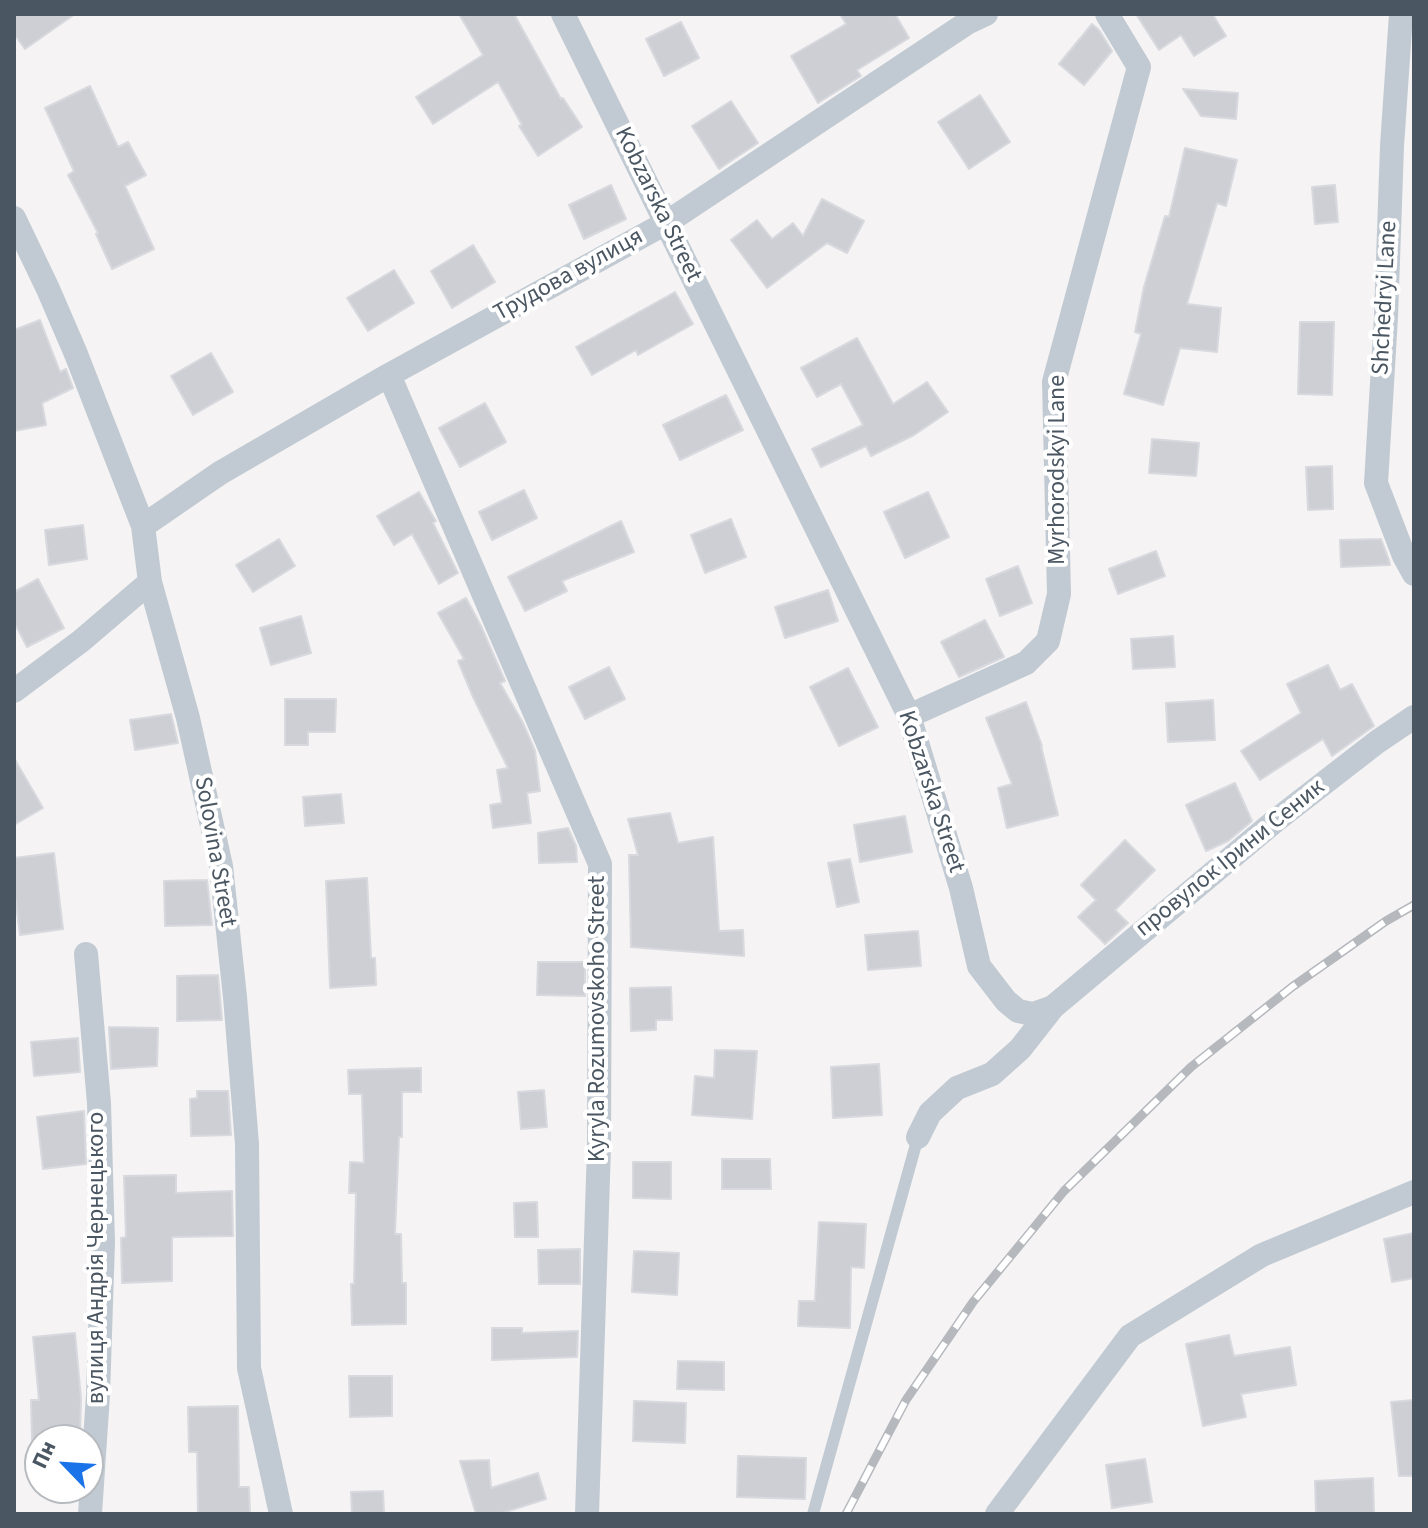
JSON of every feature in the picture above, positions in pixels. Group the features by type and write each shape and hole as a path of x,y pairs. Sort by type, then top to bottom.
{"street":[{"name":"Kobzarska Street","path":"563,14 909,716 961,888 979,966 1006,1001 1018,1011 1033,1014 1053,1007"},
{"name":"Myrhorodskyi Lane","path":"909,716 1026,663 1048,641 1059,594 1054,382 1139,67 1107,14"},
{"name":"Shchedryi Lane","path":"1401,14 1376,483 1414,574"},
{"name":"Трудова вулиця","path":"143,526 220,473 389,375 666,223 970,17"},
{"name":"Solovina Street","path":"14,218 76,354 143,526 150,582 188,718 221,866 247,1144 249,1368 281,1514"},
{"name":"Kyryla Rozumovskoho Street","path":"389,375 600,864 599,1147 587,1514"},
{"path":"14,691 81,641 150,582"},
{"name":"провулок Ірини Сеник","path":"1053,1007 1275,821 1414,717"},
{"name":"вулиця Андрія Чернецького","path":"86,954 99,1103 103,1242 90,1514"},
{"path":"918,1137 930,1113 957,1088 992,1074 1020,1049 1053,1007"},
{"path":"997,1514 1130,1336 1262,1255 1414,1192"}],"lane":[{"path":"813,1514 918,1137"}],"building":[{"path":"14,14 75,14 25,49 14,34"},
{"path":"459,14 514,14 561,99 582,127 538,156 519,126 522,125 498,82 433,124 416,97 483,55"},
{"path":"840,14 895,14 909,38 857,70 861,76 818,103 791,56 846,24"},
{"path":"1136,14 1215,14 1226,36 1194,56 1181,35 1159,50"},
{"path":"681,22 699,58 664,76 646,39"},
{"path":"1092,24 1112,51 1084,85 1059,64"},
{"path":"90,86 118,147 128,142 146,175 125,186 154,249 112,269 98,233 68,175 74,171 45,108"},
{"path":"1183,89 1238,93 1236,119 1201,116"},
{"path":"980,95 1010,142 969,169 938,122"},
{"path":"731,101 758,143 719,169 692,126"},
{"path":"1185,148 1237,160 1226,206 1217,203 1187,304 1221,308 1217,352 1180,348 1163,405 1124,394 1141,334 1135,332 1144,287 1165,216 1169,217"},
{"path":"611,185 626,219 584,239 569,205"},
{"path":"1335,185 1338,222 1315,224 1312,187"},
{"path":"822,199 864,221 847,253 827,243 767,288 731,240 757,220 772,239 793,223 803,236"},
{"path":"473,245 495,282 452,308 431,271"},
{"path":"394,270 414,303 368,331 347,298"},
{"path":"675,292 693,324 638,355 636,350 592,375 576,347"},
{"path":"40,320 60,372 66,369 73,388 42,403 46,425 14,431 14,330"},
{"path":"1300,322 1334,322 1332,395 1298,394"},
{"path":"857,338 893,404 927,382 948,412 914,435 871,456 866,446 821,467 812,449 863,425 841,384 817,397 801,368"},
{"path":"211,353 233,392 193,415 171,376"},
{"path":"726,395 743,430 680,460 663,425"},
{"path":"485,403 506,442 460,467 439,428"},
{"path":"1152,439 1199,443 1196,476 1149,473"},
{"path":"1332,466 1333,509 1308,510 1306,467"},
{"path":"524,490 537,518 492,540 479,512"},
{"path":"419,492 436,521 433,523 458,573 439,584 412,534 394,545 377,516"},
{"path":"928,492 949,537 905,558 884,512"},
{"path":"731,519 746,557 705,573 691,535"},
{"path":"621,521 634,552 562,581 567,591 525,611 508,577"},
{"path":"83,525 87,559 49,565 45,530"},
{"path":"279,539 295,566 253,592 236,565"},
{"path":"1381,539 1390,565 1341,567 1340,540"},
{"path":"1156,551 1165,576 1118,594 1109,569"},
{"path":"1018,566 1032,603 1000,616 986,579"},
{"path":"38,579 64,628 27,647 14,622 14,592"},
{"path":"828,590 838,621 785,638 775,607"},
{"path":"466,598 505,681 500,683 535,751 540,791 527,793 531,823 493,828 490,805 502,803 497,770 508,768 458,661 464,659 438,613"},
{"path":"301,616 311,653 271,665 260,628"},
{"path":"985,620 1004,657 959,677 941,642"},
{"path":"1173,636 1175,667 1133,669 1131,639"},
{"path":"1328,665 1340,690 1352,684 1374,726 1332,756 1323,739 1260,780 1241,751 1301,713 1287,684"},
{"path":"609,667 625,699 585,719 569,687"},
{"path":"848,668 878,727 839,746 810,687"},
{"path":"285,699 336,699 335,732 308,732 308,745 285,745"},
{"path":"1213,700 1215,740 1168,742 1166,703"},
{"path":"1026,702 1042,746 1058,815 1007,828 998,788 1012,784 986,718"},
{"path":"171,714 178,743 135,750 130,720"},
{"path":"14,758 43,808 14,825"},
{"path":"1235,783 1252,821 1228,841 1206,851 1186,805"},
{"path":"341,794 344,823 305,826 303,797"},
{"path":"670,813 678,843 713,837 719,931 743,930 744,956 631,947 629,855 638,855 628,819"},
{"path":"905,816 912,852 860,862 854,825"},
{"path":"568,828 576,846 577,862 539,863 538,833"},
{"path":"1125,840 1155,870 1115,910 1128,923 1105,944 1078,917 1096,900 1081,885"},
{"path":"54,853 63,929 20,935 14,858"},
{"path":"850,859 859,902 837,907 828,863"},
{"path":"367,878 371,958 375,958 376,985 330,988 326,881"},
{"path":"207,880 212,925 165,926 164,881"},
{"path":"918,931 921,966 868,970 865,935"},
{"path":"538,962 585,962 585,996 537,995"},
{"path":"218,975 222,1020 177,1021 177,976"},
{"path":"671,987 672,1020 656,1020 656,1030 631,1031 630,988"},
{"path":"109,1027 158,1028 157,1066 111,1069"},
{"path":"78,1038 80,1072 34,1076 31,1042"},
{"path":"715,1050 757,1051 752,1119 692,1115 695,1076 714,1078"},
{"path":"879,1064 882,1115 833,1118 831,1067"},
{"path":"421,1068 421,1092 402,1092 402,1137 399,1137 395,1234 401,1234 406,1324 352,1325 356,1193 349,1193 350,1162 364,1163 362,1094 349,1094 348,1070"},
{"path":"544,1090 547,1127 521,1129 518,1092"},
{"path":"197,1091 228,1091 231,1135 191,1136 190,1099 197,1098"},
{"path":"84,1111 86,1164 43,1169 37,1117"},
{"path":"722,1159 770,1159 771,1189 722,1189"},
{"path":"633,1162 671,1162 671,1199 633,1198"},
{"path":"176,1175 176,1193 232,1191 233,1236 172,1237 172,1281 122,1283 121,1238 126,1237 124,1176"},
{"path":"537,1202 538,1237 515,1237 514,1203"},
{"path":"819,1222 866,1224 864,1268 851,1267 850,1328 798,1326 799,1301 815,1301"},
{"path":"1414,1233 1414,1278 1392,1282 1384,1239"},
{"path":"580,1249 580,1284 539,1284 538,1250"},
{"path":"634,1251 679,1253 677,1295 632,1292"},
{"path":"492,1328 522,1328 522,1333 578,1331 577,1357 492,1360"},
{"path":"75,1333 80,1424 32,1424 31,1400 39,1400 33,1337"},
{"path":"1229,1335 1234,1356 1290,1347 1296,1385 1241,1394 1246,1417 1203,1426 1186,1344"},
{"path":"678,1361 724,1362 724,1390 677,1389"},
{"path":"349,1376 392,1376 392,1416 350,1417"},
{"path":"1414,1400 1414,1476 1399,1476 1391,1402"},
{"path":"634,1401 686,1403 685,1443 633,1441"},
{"path":"238,1406 239,1487 249,1487 250,1514 198,1514 197,1452 189,1452 188,1407"},
{"path":"738,1456 806,1458 805,1499 737,1497"},
{"path":"1145,1459 1152,1502 1112,1508 1106,1465"},
{"path":"489,1460 491,1488 538,1473 546,1499 499,1514 476,1514 460,1461"},
{"path":"1373,1478 1374,1514 1316,1514 1315,1481"},
{"path":"383,1491 384,1514 352,1514 351,1492"}],"railway":[{"path":"846,1514 906,1400 973,1302 1064,1191 1191,1067 1292,987 1414,905"}]}
